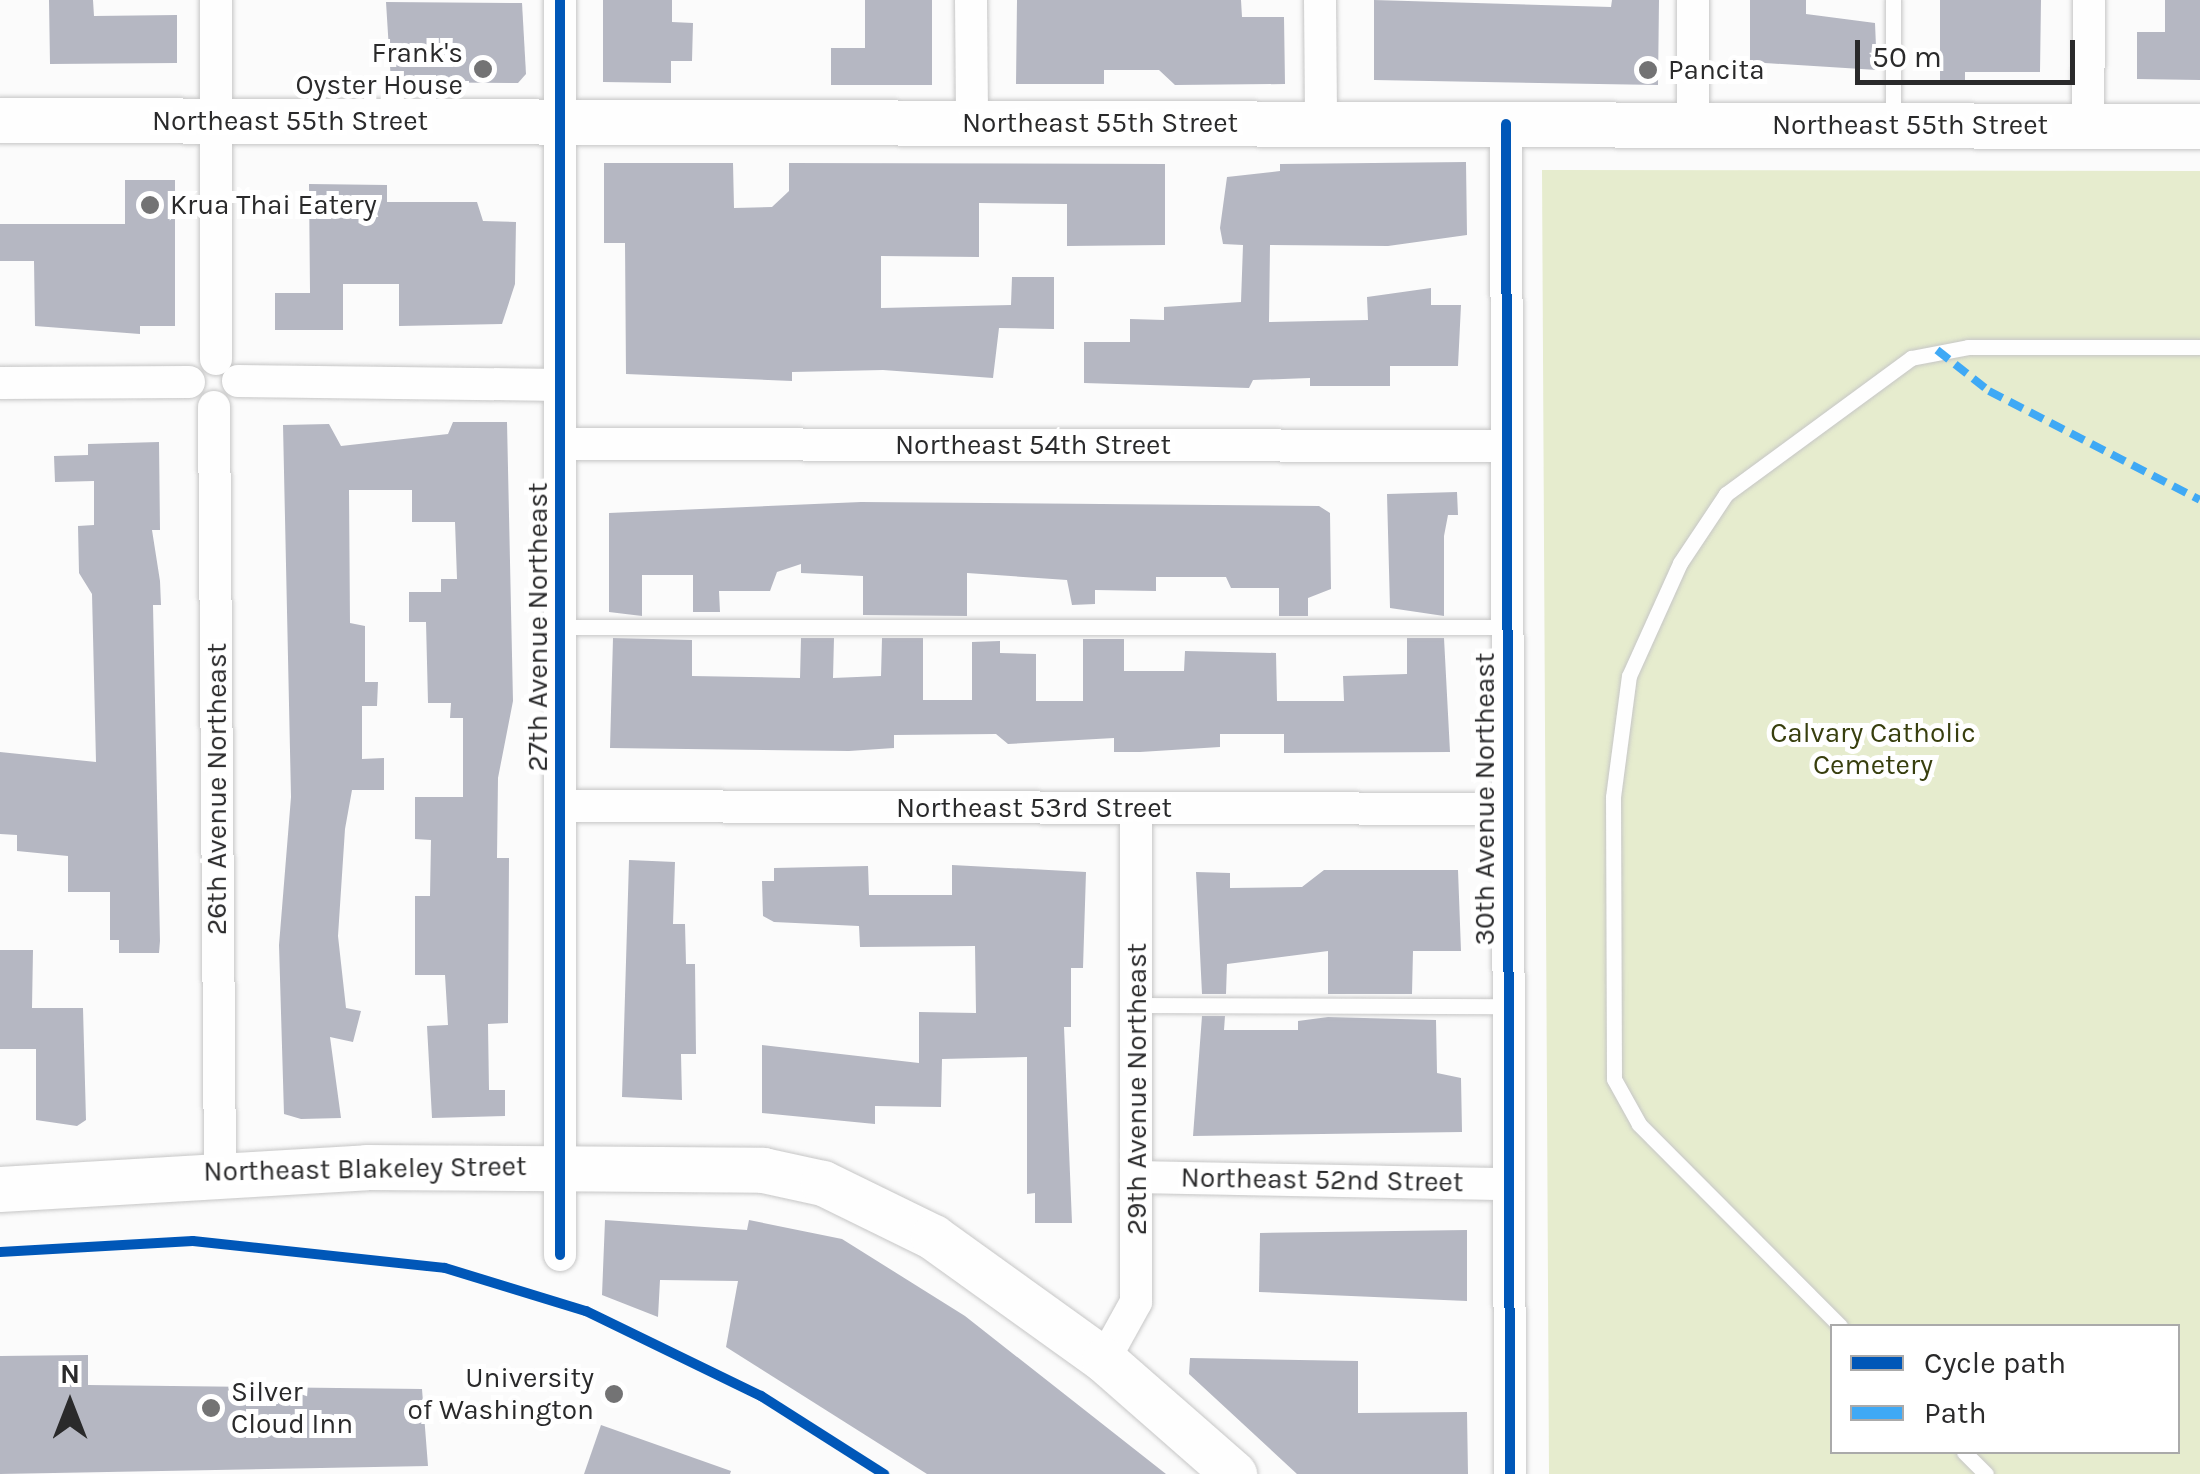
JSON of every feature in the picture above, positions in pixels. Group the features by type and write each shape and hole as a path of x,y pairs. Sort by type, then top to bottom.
{"main road":[{"name":"Northeast 55th Street","path":"0,120 2200,126"},
{"name":"Northeast Blakeley Street","path":"0,1189 220,1170 560,1167 762,1170 823,1183 904,1219 1104,1360 1234,1474"}],"street":[{"path":"216,0 216,121 227,370 231,400 214,408 196,400 189,382 196,364 227,370 560,384"},
{"name":"27th Avenue Northeast","path":"560,0 560,1255"},
{"path":"971,0 972,123"},
{"path":"1320,0 1321,123"},
{"path":"1693,0 1693,124"},
{"path":"2088,127 2089,0"},
{"name":"30th Avenue Northeast","path":"1506,124 1506,1184 1510,1474"},
{"path":"0,382 189,382"},
{"name":"26th Avenue Northeast","path":"214,408 220,1170"},
{"name":"Northeast 54th Street","path":"560,444 1505,446"},
{"name":"Northeast 53rd Street","path":"560,806 1507,809"},
{"name":"29th Avenue Northeast","path":"1104,1360 1136,1302 1136,808"},
{"name":"Northeast 52nd Street","path":"1138,1177 1506,1184"}],"lane":[{"path":"1894,0 1894,125"},
{"path":"1838,1324 1640,1124 1614,1079 1613,797 1629,676 1680,563 1726,494 1911,358 1968,346 2200,347"},
{"path":"560,627 1507,627"},
{"path":"1138,1005 1508,1006"},
{"path":"1966,1454 1986,1474"}],"green space":[{"name":"Calvary Catholic Cemetery","path":"1542,170 2200,171 2200,1474 1549,1474"}],"building":[{"path":"49,0 93,0 94,16 177,15 177,63 50,64"},
{"path":"603,0 672,0 672,22 693,23 692,61 671,61 671,83 603,82"},
{"path":"865,0 932,0 932,85 831,85 831,48 865,48"},
{"path":"1017,0 1241,0 1242,17 1284,17 1285,84 1175,85 1159,70 1104,70 1104,84 1016,84"},
{"path":"1374,0 1611,7 1612,0 1659,0 1658,85 1374,80"},
{"path":"1750,0 1806,0 1806,14 1875,23 1877,70 1750,62"},
{"path":"1940,0 2041,0 2040,72 1965,72 1965,83 1940,83"},
{"path":"2165,0 2200,0 2200,80 2137,79 2137,32 2165,32"},
{"path":"386,2 522,3 526,74 518,83 391,82"},
{"path":"1466,162 1467,235 1388,246 1270,245 1269,322 1368,320 1367,297 1431,288 1431,305 1461,305 1458,366 1390,366 1390,386 1310,386 1310,378 1253,380 1249,388 1084,383 1084,342 1130,342 1130,319 1164,320 1164,307 1241,302 1243,245 1223,244 1220,228 1227,177 1280,171 1280,164"},
{"path":"604,163 733,163 734,208 772,207 789,191 789,163 1165,164 1165,245 1067,246 1067,204 979,203 979,257 881,256 881,308 1011,305 1012,277 1054,277 1054,329 999,328 993,378 883,370 792,372 792,381 626,374 625,243 604,243"},
{"path":"125,180 175,180 175,326 140,326 140,334 35,326 34,261 0,261 0,224 125,224"},
{"path":"309,184 387,185 387,202 477,202 483,221 516,222 515,284 502,324 399,326 399,284 343,284 343,330 275,330 275,293 310,293"},
{"path":"453,422 507,422 513,701 498,778 497,858 509,858 508,1023 488,1024 489,1090 505,1090 505,1116 432,1118 427,1026 448,1025 445,975 415,975 415,896 430,896 431,840 415,839 415,797 463,797 463,718 450,718 451,703 428,703 426,622 409,622 409,592 441,592 441,579 457,579 455,522 412,522 412,490 349,490 350,623 365,626 365,682 378,682 377,706 362,706 362,759 384,758 384,790 352,790 345,829 338,936 346,1008 361,1011 353,1042 330,1037 341,1118 301,1119 284,1114 279,945 291,797 283,425 329,424 341,446 448,434"},
{"path":"159,442 160,530 152,530 161,605 153,605 160,941 159,953 119,953 119,940 110,940 110,892 68,892 68,856 17,851 17,835 0,834 0,752 96,762 92,594 79,573 78,526 94,525 94,481 55,482 54,456 88,455 88,444"},
{"path":"1457,492 1458,515 1448,515 1444,536 1444,616 1390,608 1387,494"},
{"path":"861,502 1319,506 1330,513 1331,589 1308,598 1308,616 1279,616 1279,588 1231,588 1226,577 1156,577 1156,591 1095,590 1095,604 1072,605 1067,580 967,573 967,616 863,615 863,576 801,573 801,564 777,572 770,591 719,591 720,612 693,612 693,575 642,575 642,616 609,612 609,513"},
{"path":"613,638 692,640 692,676 800,678 801,638 834,638 833,678 881,676 882,638 923,638 923,700 972,700 972,642 1000,641 1000,653 1036,654 1036,701 1083,701 1083,639 1124,639 1124,671 1184,671 1185,651 1276,653 1277,701 1344,701 1343,676 1407,674 1407,638 1444,638 1450,752 1284,753 1284,734 1220,734 1220,747 1140,752 1114,752 1114,738 1008,744 996,734 894,735 894,748 849,751 610,748"},
{"path":"629,860 675,862 673,924 685,924 686,964 695,964 696,1054 681,1054 682,1100 622,1097"},
{"path":"952,865 1086,872 1083,968 1071,968 1071,1027 1064,1027 1072,1223 1035,1223 1035,1193 1027,1194 1027,1057 942,1059 941,1107 875,1106 875,1124 762,1113 762,1045 919,1063 919,1012 976,1013 975,946 860,947 859,926 774,922 763,916 762,881 774,881 774,868 868,866 869,895 952,895"},
{"path":"1324,870 1458,870 1461,951 1413,951 1412,994 1328,994 1328,951 1227,964 1226,994 1202,994 1196,872 1230,873 1230,888 1302,887"},
{"path":"0,950 33,950 32,1008 83,1008 86,1120 77,1126 36,1120 36,1049 0,1049"},
{"path":"1202,1016 1225,1016 1224,1030 1298,1030 1298,1021 1328,1017 1436,1020 1437,1073 1461,1078 1462,1132 1193,1136"},
{"path":"605,1220 747,1230 749,1220 842,1239 965,1316 1166,1474 927,1474 726,1347 738,1281 660,1280 658,1317 602,1295"},
{"path":"1467,1230 1467,1301 1259,1292 1260,1233"},
{"name":"Silver Cloud Inn","path":"88,1355 88,1385 422,1389 428,1466 0,1474 0,1356"},
{"path":"1190,1358 1358,1361 1358,1413 1467,1412 1468,1474 1297,1474 1189,1374"},
{"path":"601,1425 731,1471 730,1474 584,1474"}],"marked path":[{"path":"1937,350 1989,391 2200,500"}],"cycle path":[{"path":"560,0 560,1255"},
{"path":"1506,124 1510,1474"},
{"path":"0,1252 193,1241 445,1268 586,1311 761,1396 884,1474"}],"place":[{"name":"Frank's Oyster House","path":"483,69"},
{"name":"Pancita","path":"1648,70"},
{"name":"Krua Thai Eatery","path":"150,205"},
{"name":"University of Washington","path":"614,1394"},
{"name":"Silver Cloud Inn","path":"211,1408"}]}
